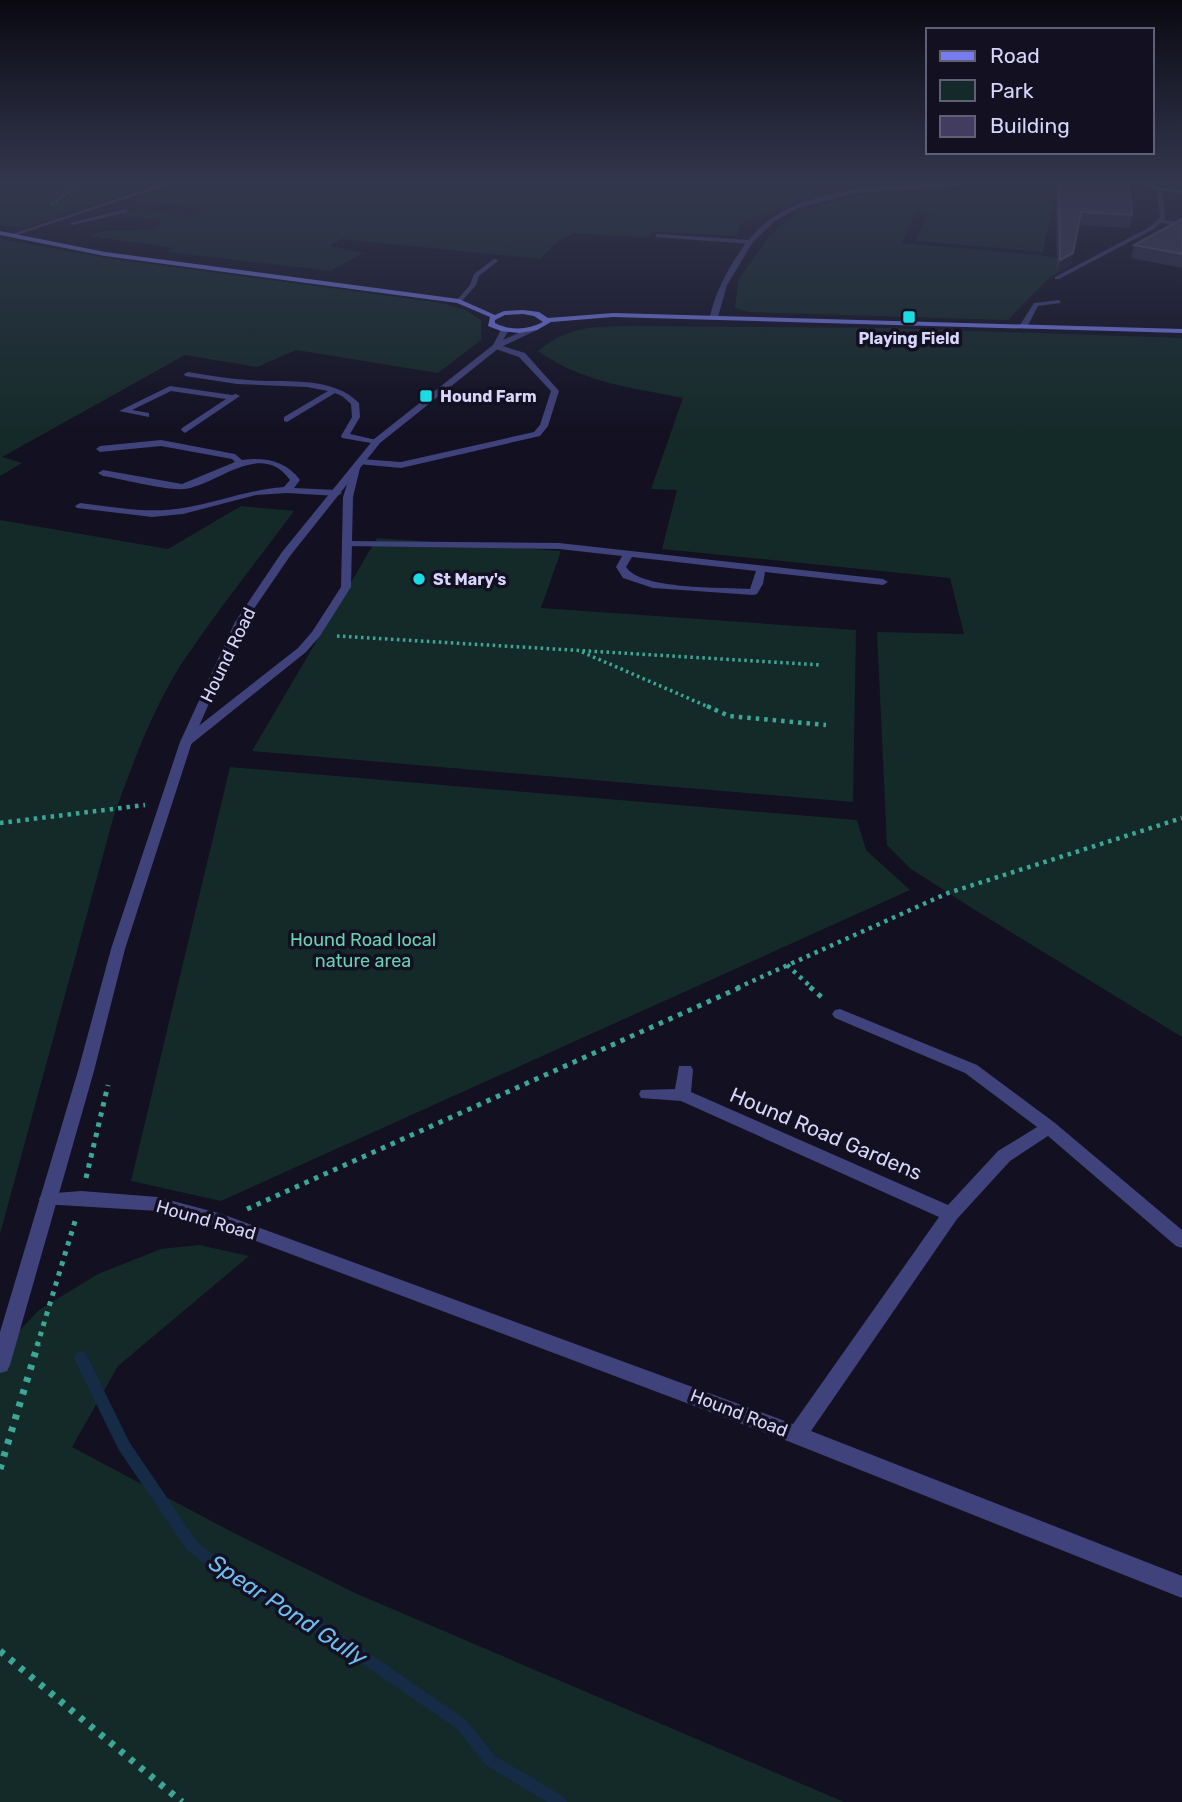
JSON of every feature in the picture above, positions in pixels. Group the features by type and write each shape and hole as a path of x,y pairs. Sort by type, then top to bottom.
{"main road":[{"path":"196,266 459,301 536,314 547,320 613,315 1182,331"},
{"path":"468,303 495,317 523,312"},
{"path":"495,317 491,324 505,330 536,329 547,323 547,320"}],"street":[{"path":"459,301 473,285 476,275 488,266"},
{"path":"715,317 726,281 735,266"},
{"path":"1057,278 1080,266"},
{"path":"1024,325 1036,304 1059,302"},
{"path":"496,346 536,329"},
{"name":"Hound Road","path":"505,330 496,346 377,441 286,554 240,622 186,742 118,949 48,1199 81,1198 158,1205 222,1221 797,1435 1182,1587"},
{"path":"186,742 302,650 316,634 346,587 348,497 359,465 401,466 537,434 544,426 555,391 522,355 496,346"},
{"path":"188,374 255,384 296,382 349,396 356,407 355,423 345,436 377,441"},
{"path":"185,430 255,384"},
{"path":"146,415 123,411 170,388 233,398"},
{"path":"287,419 333,391"},
{"path":"100,449 162,443 235,457 240,463"},
{"path":"103,473 182,486 193,485 240,463 271,464 285,468 295,480 288,490"},
{"path":"80,506 152,514 208,505 237,495 288,490 337,493"},
{"path":"347,544 559,545 883,582"},
{"path":"629,554 621,567 626,576 653,585 753,592 761,569"},
{"path":"840,1014 971,1069 1049,1127 1182,1241"},
{"path":"683,1095 685,1070"},
{"name":"Hound Road Gardens","path":"647,1094 683,1095 951,1214"},
{"path":"797,1435 951,1214 1004,1156 1049,1127"},
{"path":"1,1360 48,1199"}],"path":[{"path":"316,634 822,665"},
{"path":"578,650 729,716 826,725"},
{"path":"0,823 147,805"},
{"path":"222,1221 948,893 1182,818"},
{"path":"787,965 840,1014"},
{"path":"92,1153 108,1082"},
{"path":"0,1469 55,1284 66,1258 81,1198"},
{"path":"0,1651 182,1802"}],"green space":[{"path":"0,266 166,266 442,303 465,310 481,320 481,340 438,373 296,350 257,367 185,355 2,457 22,463 0,476"},
{"path":"289,266 340,266 331,271"},
{"path":"748,266 1067,266 1048,279 1008,320 748,312 735,308 738,280"},
{"path":"631,326 887,328 1182,338 1182,1037 911,869 887,845 877,632 964,634 950,578 662,549 677,490 651,489 683,398 590,377 555,362 538,351 561,336 582,329"},
{"path":"241,506 294,511 182,663 161,699 136,756 114,815 0,1234 0,520 168,549"},
{"path":"377,538 561,551 541,608 856,630 853,802 252,751"},
{"name":"Hound Road local nature area","path":"230,767 857,820 866,850 910,890 221,1201 131,1181"},
{"path":"199,1245 249,1256 118,1366 72,1447 230,1531 355,1593 844,1802 0,1802 0,1351 39,1310 98,1274 161,1249"}],"waterway":[{"name":"Spear Pond Gully","path":"81,1358 124,1446 192,1546 225,1572 330,1634 461,1724 491,1761 560,1802"}],"place":[{"name":"Playing Field","path":"909,317"},
{"name":"Hound Farm","path":"426,396"},
{"name":"St Mary's","path":"419,579"}]}
